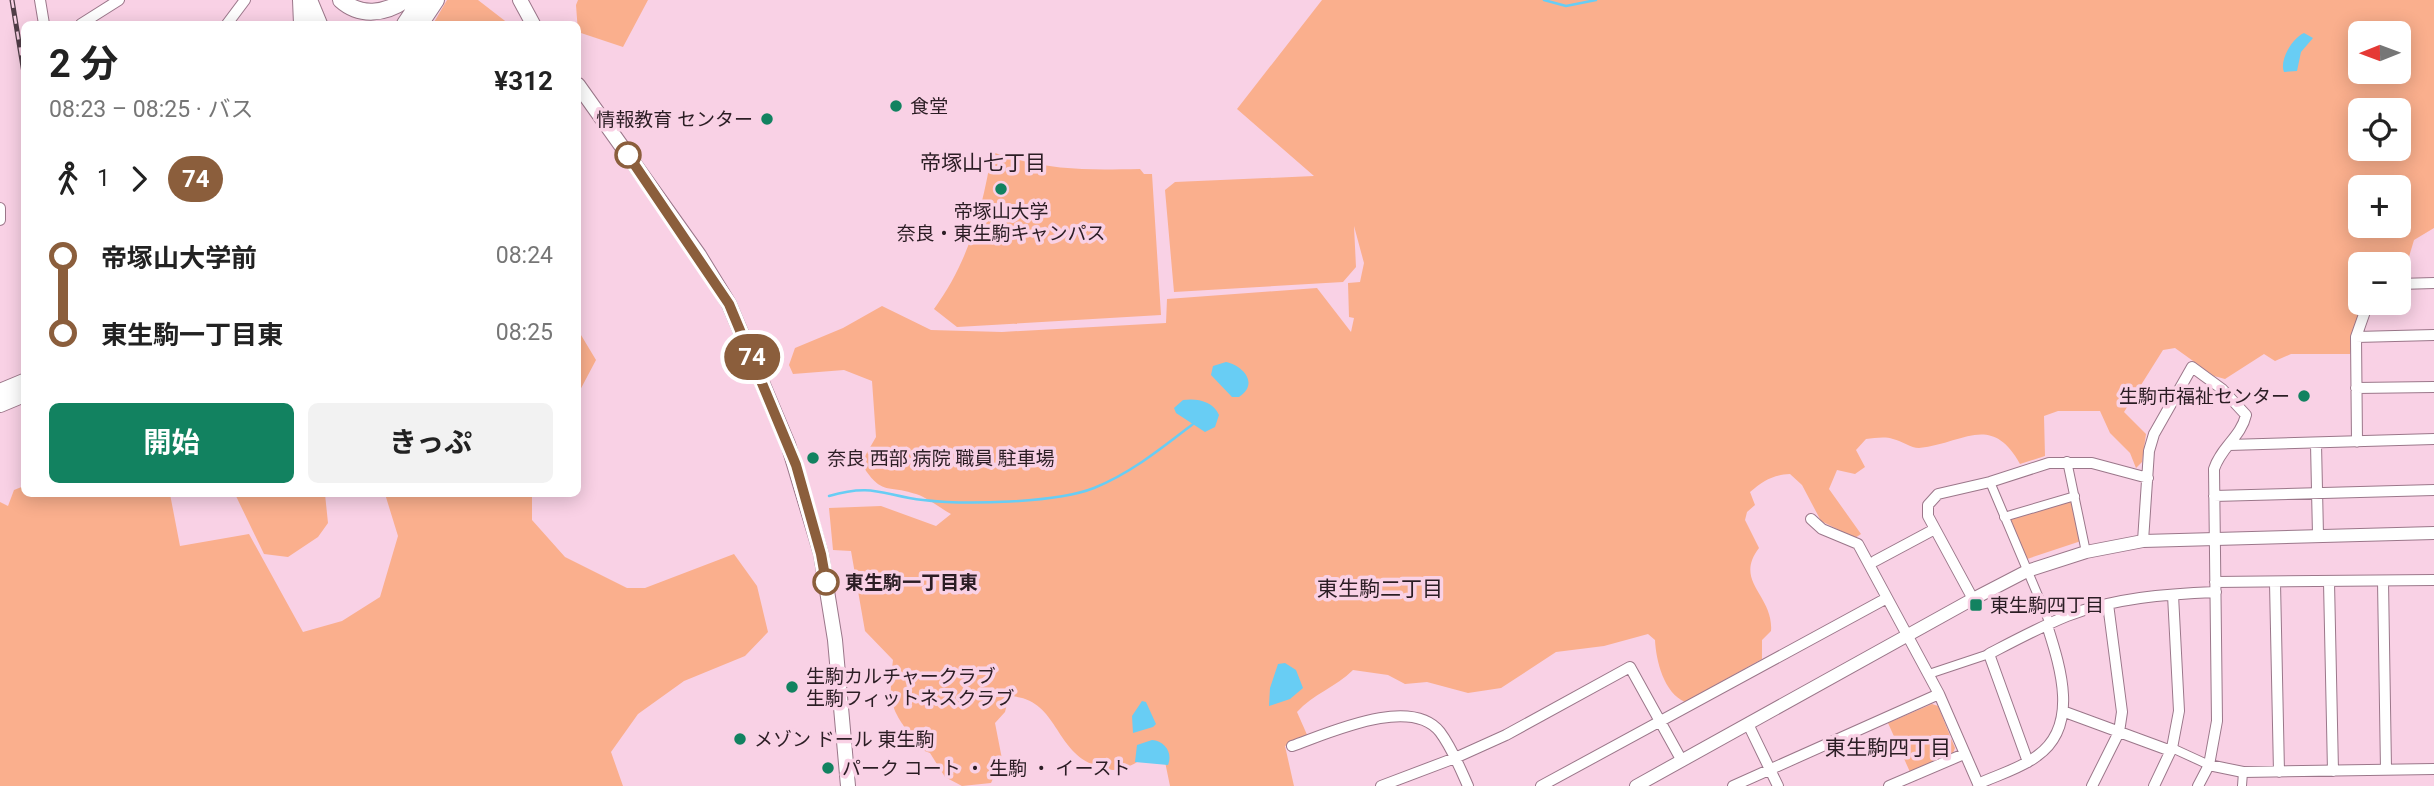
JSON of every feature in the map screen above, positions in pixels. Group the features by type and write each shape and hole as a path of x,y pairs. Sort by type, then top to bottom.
{"main road":[{"path":"301,0 302,21"},
{"path":"309,0 318,21"},
{"path":"315,0 325,21"},
{"path":"341,0 366,14 394,8 405,0"},
{"path":"407,21 421,0"},
{"path":"422,21 437,0"},
{"path":"426,21 437,0"},
{"path":"520,0 531,21"},
{"path":"581,89 699,255 729,304 788,444 821,554 835,640 848,786"},
{"path":"0,392 21,387"},
{"path":"0,404 21,388"}],"street":[{"path":"40,0 44,21"},
{"path":"86,21 119,0"},
{"path":"229,21 245,0"},
{"path":"0,208 0,220"},
{"path":"2411,284 2434,283"},
{"path":"2357,442 2356,337 2364,315"},
{"path":"2356,337 2434,335"},
{"path":"2143,541 2149,451 2154,435 2192,367 2221,389 2246,415 2242,430 2219,454 2214,469 2217,721 2209,765 2198,786"},
{"path":"2356,388 2434,387"},
{"path":"2228,444 2316,444 2434,439"},
{"path":"2316,444 2318,535"},
{"path":"1973,599 1933,530 1928,516 1928,505 1938,494 1990,482 2049,463 2067,461 2092,463 2148,478"},
{"path":"2067,461 2086,552"},
{"path":"1811,519 1822,528 1858,544 1939,694 1978,785 2028,762 2049,745 2065,712 2049,624 1990,482"},
{"path":"2214,496 2434,489"},
{"path":"2004,517 2075,496"},
{"path":"1875,561 1933,530"},
{"path":"1636,786 1973,599 2027,571 2086,552 2143,541 2215,537 2434,533"},
{"path":"1929,674 1989,654 2049,624 2108,604 2216,587 2275,583 2434,580"},
{"path":"2383,581 2386,769"},
{"path":"2329,582 2333,771"},
{"path":"2275,583 2279,772"},
{"path":"2154,786 2171,749 2179,711 2173,595"},
{"path":"1541,786 1887,597"},
{"path":"2092,786 2119,732 2121,693 2108,604"},
{"path":"1989,654 2028,762"},
{"path":"1381,786 1506,735 1630,667 1682,761"},
{"path":"1733,786 1771,766 1939,694"},
{"path":"2065,712 2209,765 2243,772 2434,769"},
{"path":"1292,746 1391,715 1410,714 1440,731 1468,786"},
{"path":"1748,724 1779,786"},
{"path":"1889,786 1905,783 1964,754"},
{"path":"2242,786 2243,772"}],"shaded area":[{"path":"447,0 478,0 505,21 435,21"},
{"path":"578,0 648,0 623,47 581,33 581,21 577,21"},
{"path":"1322,0 2434,0 2434,228 2414,240 2410,252 2348,252 2348,315 2359,315 2350,354 2291,354 2275,361 2264,354 2225,379 2214,376 2175,348 2163,350 2124,412 2146,434 2142,462 2136,468 2130,453 2110,433 2100,411 2058,411 2044,416 2045,456 2020,464 2009,448 1998,439 1987,435 1975,435 1919,448 1890,438 1866,439 1856,450 1865,467 1855,474 1837,470 1829,489 1861,534 1855,538 1821,521 1802,485 1790,474 1773,477 1750,492 1755,505 1747,512 1745,520 1759,548 1752,560 1752,580 1770,618 1771,631 1762,640 1762,659 1685,702 1678,698 1662,676 1655,640 1648,634 1604,646 1556,652 1501,688 1468,693 1427,682 1405,684 1388,675 1353,670 1297,712 1308,737 1285,746 1294,786 1170,786 1162,747 1125,768 1113,770 1097,766 1072,749 1038,706 1025,699 1009,696 1005,712 995,723 1002,759 991,783 962,786 945,777 930,753 909,745 907,731 892,702 893,660 865,631 851,551 833,550 829,508 881,506 936,526 951,514 920,496 885,488 874,481 861,463 876,437 872,381 844,370 793,374 789,365 795,348 843,328 882,306 931,330 1002,332 1166,323 1167,299 1317,288 1351,332 1354,318 1349,317 1348,283 1360,282 1364,263 1354,226 1356,267 1343,282 1174,292 1165,190 1175,182 1314,176 1237,109"},
{"path":"992,152 1048,166 1140,169 1144,174 1152,174 1161,315 957,327 934,309 965,254 984,194"},
{"path":"581,335 596,360 581,388"},
{"path":"21,487 21,497 171,497 180,546 249,534 303,632 342,621 380,597 398,536 386,497 532,497 532,520 565,557 627,588 645,588 734,554 757,586 768,632 745,656 684,681 638,714 611,752 623,786 0,786 0,502 8,506 14,490"},
{"path":"236,497 325,497 328,523 318,537 288,557 264,554"},
{"path":"2072,500 2081,541 2024,560 2008,519"},
{"path":"1932,704 1938,706 1955,748 1953,753 1910,772 1888,723"}],"water":[{"path":"2304,33 2313,38 2301,52 2297,71 2284,72 2283,62 2288,50"},
{"path":"1226,362 1238,367 1247,376 1248,387 1239,397 1232,397 1211,375 1213,366"},
{"path":"1183,400 1199,400 1213,406 1219,415 1215,427 1205,432 1176,413 1174,408"},
{"path":"1285,663 1296,670 1303,688 1290,699 1269,706 1270,688 1278,664"},
{"path":"1142,701 1146,702 1156,724 1133,733 1132,716"},
{"path":"1152,740 1167,748 1168,765 1135,762 1137,745"}],"waterway":[{"path":"1544,0 1566,6 1596,0"},
{"path":"829,496 867,490 923,500 962,502 1057,497 1108,482 1158,451 1193,424"}],"railway":[{"path":"12,0 21,55"}],"bus line":[{"name":"74","path":"628,155 699,255 729,304 796,465 810,509 826,582"}],"place":[{"name":"食堂","path":"896,106"},
{"name":"情報教育 センター","path":"767,119"},
{"name":"帝塚山大学 奈良・東生駒キャンパス","path":"1001,189"},
{"name":"生駒市福祉センター","path":"2304,396"},
{"name":"奈良 西部 病院 職員 駐車場","path":"813,458"},
{"name":"東生駒一丁目東","path":"826,582"},
{"name":"東生駒四丁目","path":"1976,605"},
{"name":"生駒カルチャークラブ 生駒フィットネスクラブ","path":"792,687"},
{"name":"メゾン ドール 東生駒","path":"740,739"},
{"name":"パーク コート ・ 生駒 ・ イースト","path":"828,768"}],"district":[{"name":"帝塚山七丁目","path":"983,163"},
{"name":"東生駒二丁目","path":"1380,589"},
{"name":"東生駒四丁目","path":"1888,748"}]}
